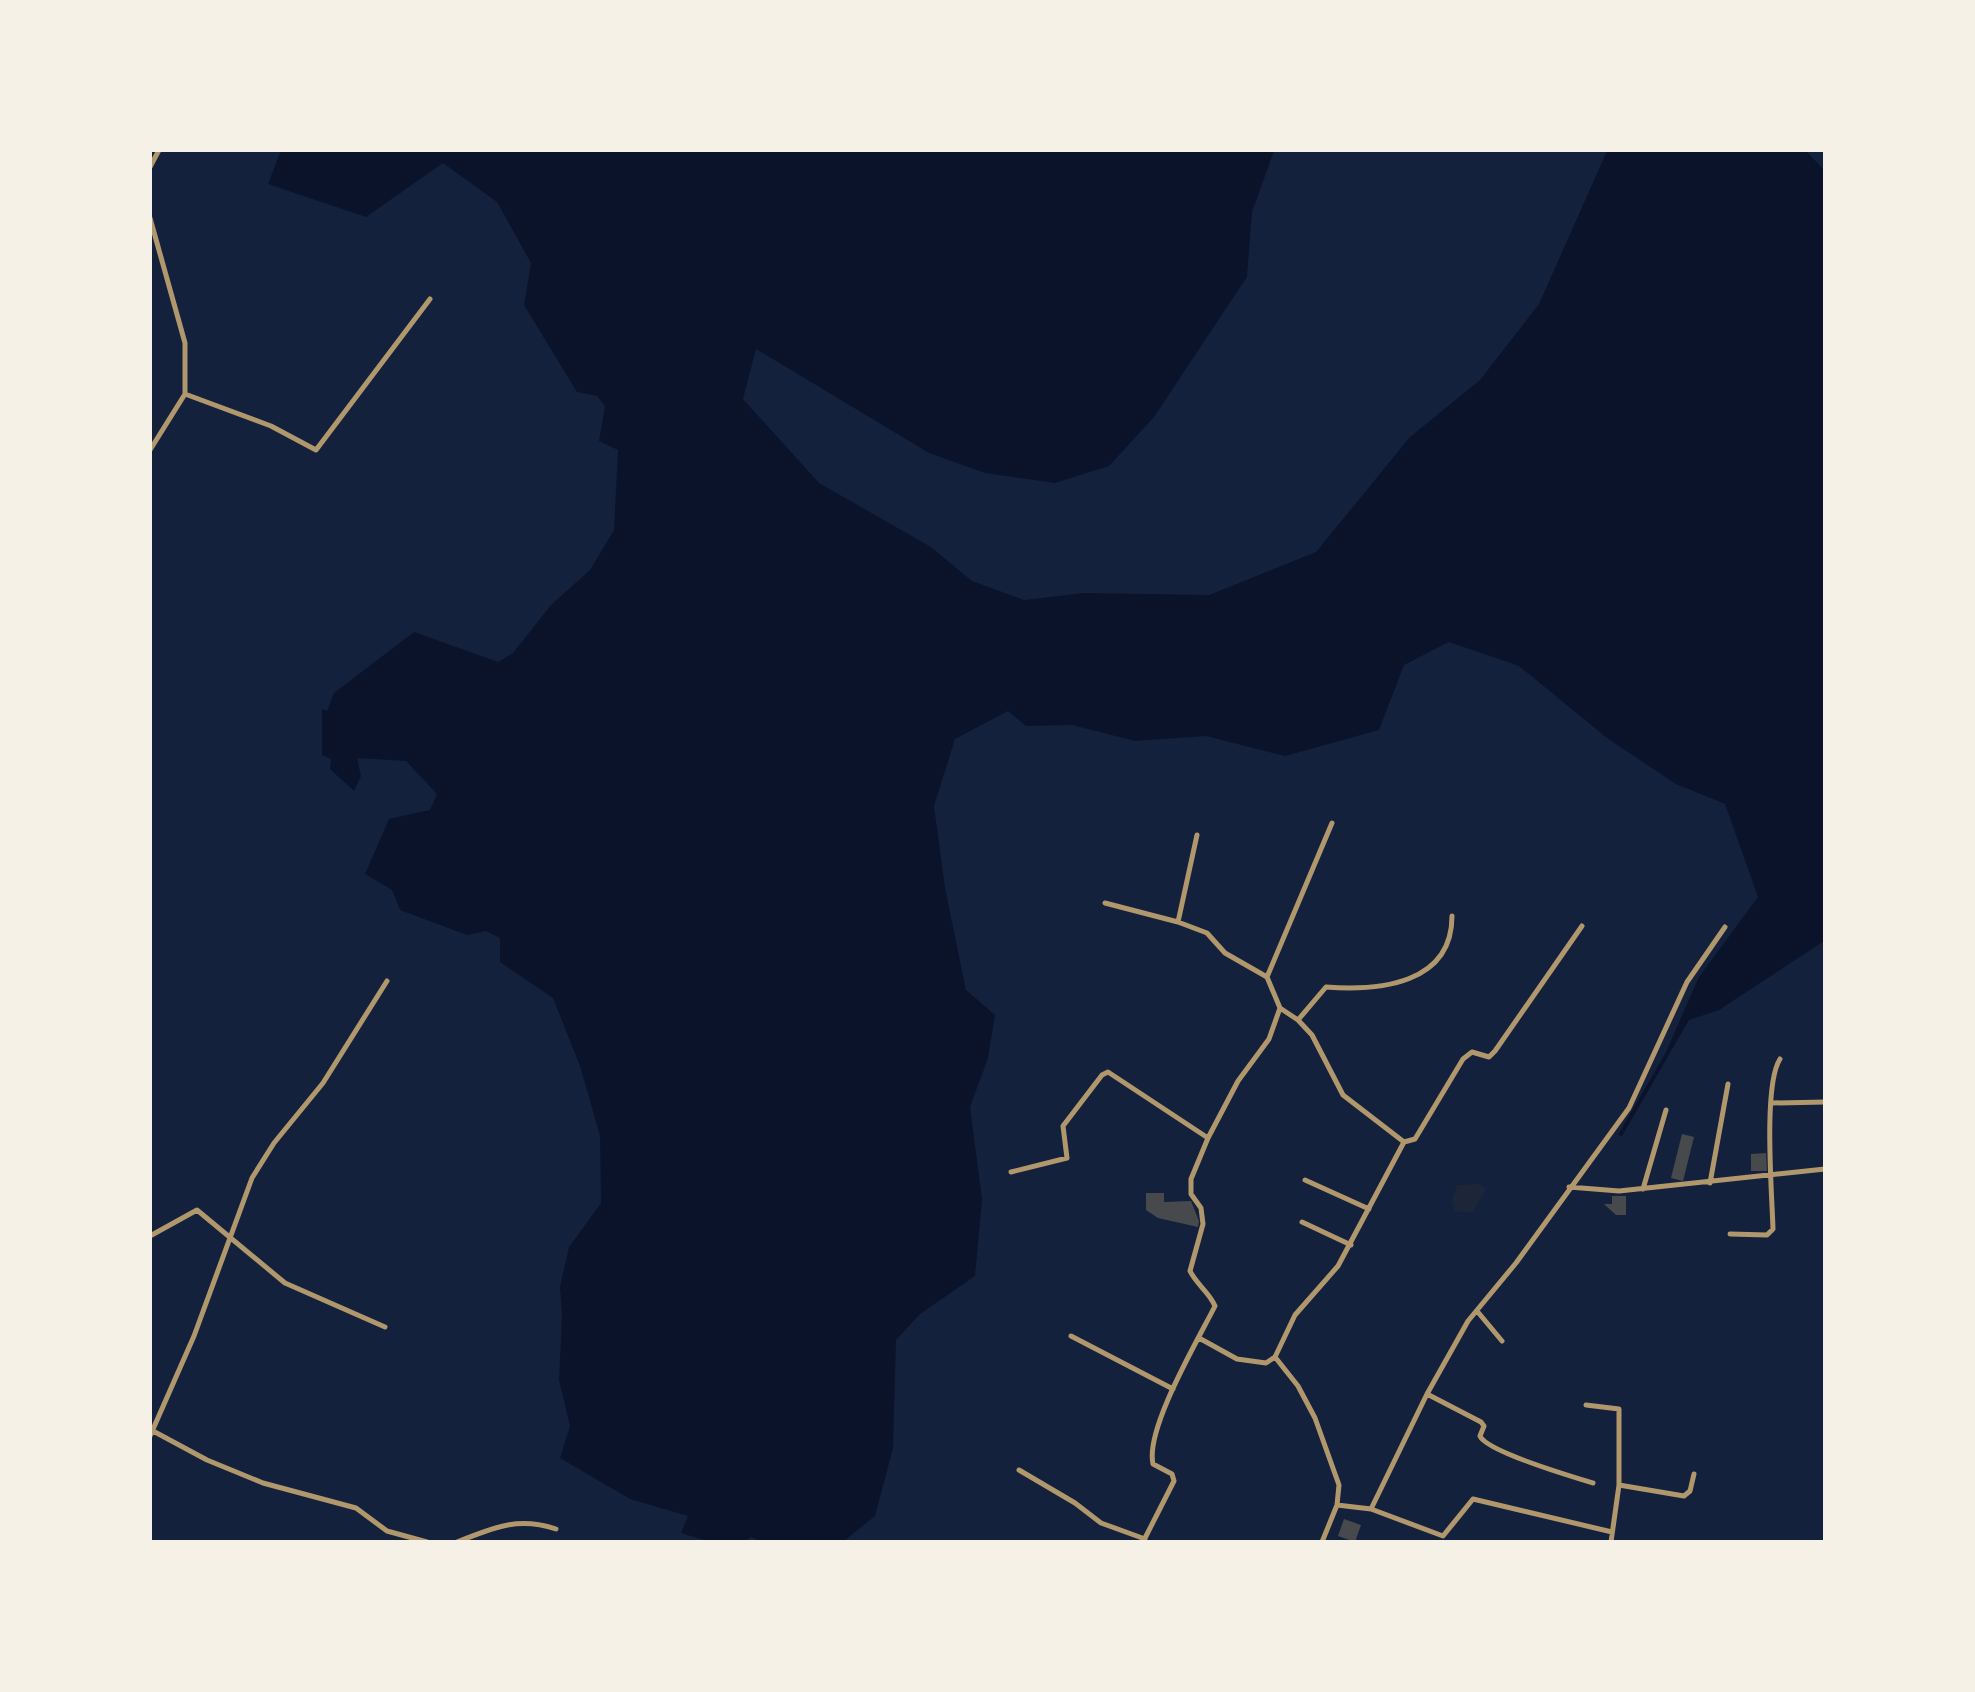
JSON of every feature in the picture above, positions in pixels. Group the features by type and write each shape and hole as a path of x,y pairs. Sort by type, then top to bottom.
{"street":[{"path":"150,167 159,150"},
{"path":"150,218 185,343 185,394 150,450"},
{"path":"185,394 271,426 316,450 430,299"},
{"path":"1267,977 1332,823"},
{"path":"1178,922 1197,835"},
{"path":"1105,903 1178,922 1207,933 1225,953 1267,977 1280,1008 1298,1020 1312,1035 1343,1095 1402,1137 1404,1142"},
{"path":"1298,1020 1326,987 1351,989 1405,981 1422,972 1440,959 1452,936 1452,916"},
{"path":"1199,1338 1237,1359 1266,1363 1275,1357 1296,1315 1338,1266 1404,1142 1415,1139 1463,1059 1472,1052 1489,1057 1495,1051 1582,926"},
{"path":"1371,1509 1427,1394 1477,1311 1516,1263 1638,1094 1687,982 1725,927"},
{"path":"387,981 323,1083 274,1143 260,1166 194,1336 152,1433 264,1483 356,1508 387,1531 427,1542"},
{"path":"1019,1470 1075,1503 1101,1523 1144,1540 1174,1481 1172,1474 1153,1464 1150,1453 1173,1389 1215,1306 1209,1293 1196,1283 1190,1272 1203,1224 1201,1208 1191,1194 1191,1179 1208,1138 1238,1081 1269,1039 1280,1008"},
{"path":"1730,1234 1772,1233 1772,1103 1774,1069 1780,1059"},
{"path":"1011,1172 1067,1158 1063,1126 1086,1094 1108,1072 1208,1138"},
{"path":"1710,1183 1728,1084"},
{"path":"1772,1103 1825,1102"},
{"path":"1643,1189 1666,1110"},
{"path":"1569,1187 1643,1189 1825,1169"},
{"path":"1305,1180 1369,1209"},
{"path":"150,1236 197,1210 285,1283 385,1327"},
{"path":"1302,1222 1350,1245"},
{"path":"1477,1311 1502,1341"},
{"path":"1071,1336 1173,1389"},
{"path":"1275,1357 1298,1386 1315,1418 1339,1485 1337,1505 1322,1542"},
{"path":"1427,1394 1481,1422 1481,1440 1485,1444 1536,1465 1593,1483"},
{"path":"1587,1405 1619,1409 1619,1485 1611,1542"},
{"path":"1619,1485 1684,1496 1690,1491 1694,1474"},
{"path":"1337,1505 1371,1509 1443,1539 1473,1499 1612,1532"},
{"path":"457,1542 502,1525 533,1521 555,1529"}],"shaded area":[{"path":"281,150 1274,151 1252,212 1247,277 1154,417 1109,466 1055,483 985,473 929,453 756,349 743,399 819,483 931,547 972,581 1024,600 1084,593 1209,595 1316,552 1410,437 1480,380 1539,304 1607,151 1806,151 1825,171 1824,941 1719,1010 1689,1020 1622,1136 1618,1135 1665,1054 1699,977 1758,897 1725,804 1676,784 1607,738 1519,666 1449,642 1404,665 1379,730 1285,756 1206,736 1135,741 1072,725 1026,726 1008,711 955,739 934,806 945,888 966,990 995,1015 988,1058 970,1107 982,1199 975,1276 920,1314 896,1340 893,1448 875,1516 844,1541 762,1542 751,1537 736,1543 726,1543 707,1541 681,1533 688,1516 630,1499 560,1458 570,1426 559,1380 562,1316 560,1287 569,1247 601,1203 600,1136 580,1066 553,998 500,962 500,938 486,931 467,935 400,910 392,890 365,874 389,819 430,810 437,794 406,761 357,758 361,776 354,791 330,769 331,759 322,755 322,709 327,711 334,693 414,632 498,662 513,653 551,605 590,570 614,530 618,450 599,441 605,406 597,396 577,392 524,305 531,263 497,202 443,163 366,217 268,184"},
{"path":"1479,1184 1486,1189 1472,1213 1455,1211 1452,1201 1457,1185"}],"building":[{"path":"1682,1134 1694,1137 1683,1181 1671,1178"},
{"path":"1766,1153 1767,1171 1751,1171 1751,1154"},
{"path":"1146,1193 1164,1193 1164,1202 1191,1201 1199,1221 1198,1227 1158,1218 1146,1210"},
{"path":"1612,1196 1626,1196 1626,1215 1616,1215 1604,1204 1612,1204"},
{"path":"1344,1519 1361,1525 1355,1542 1338,1536"}]}
